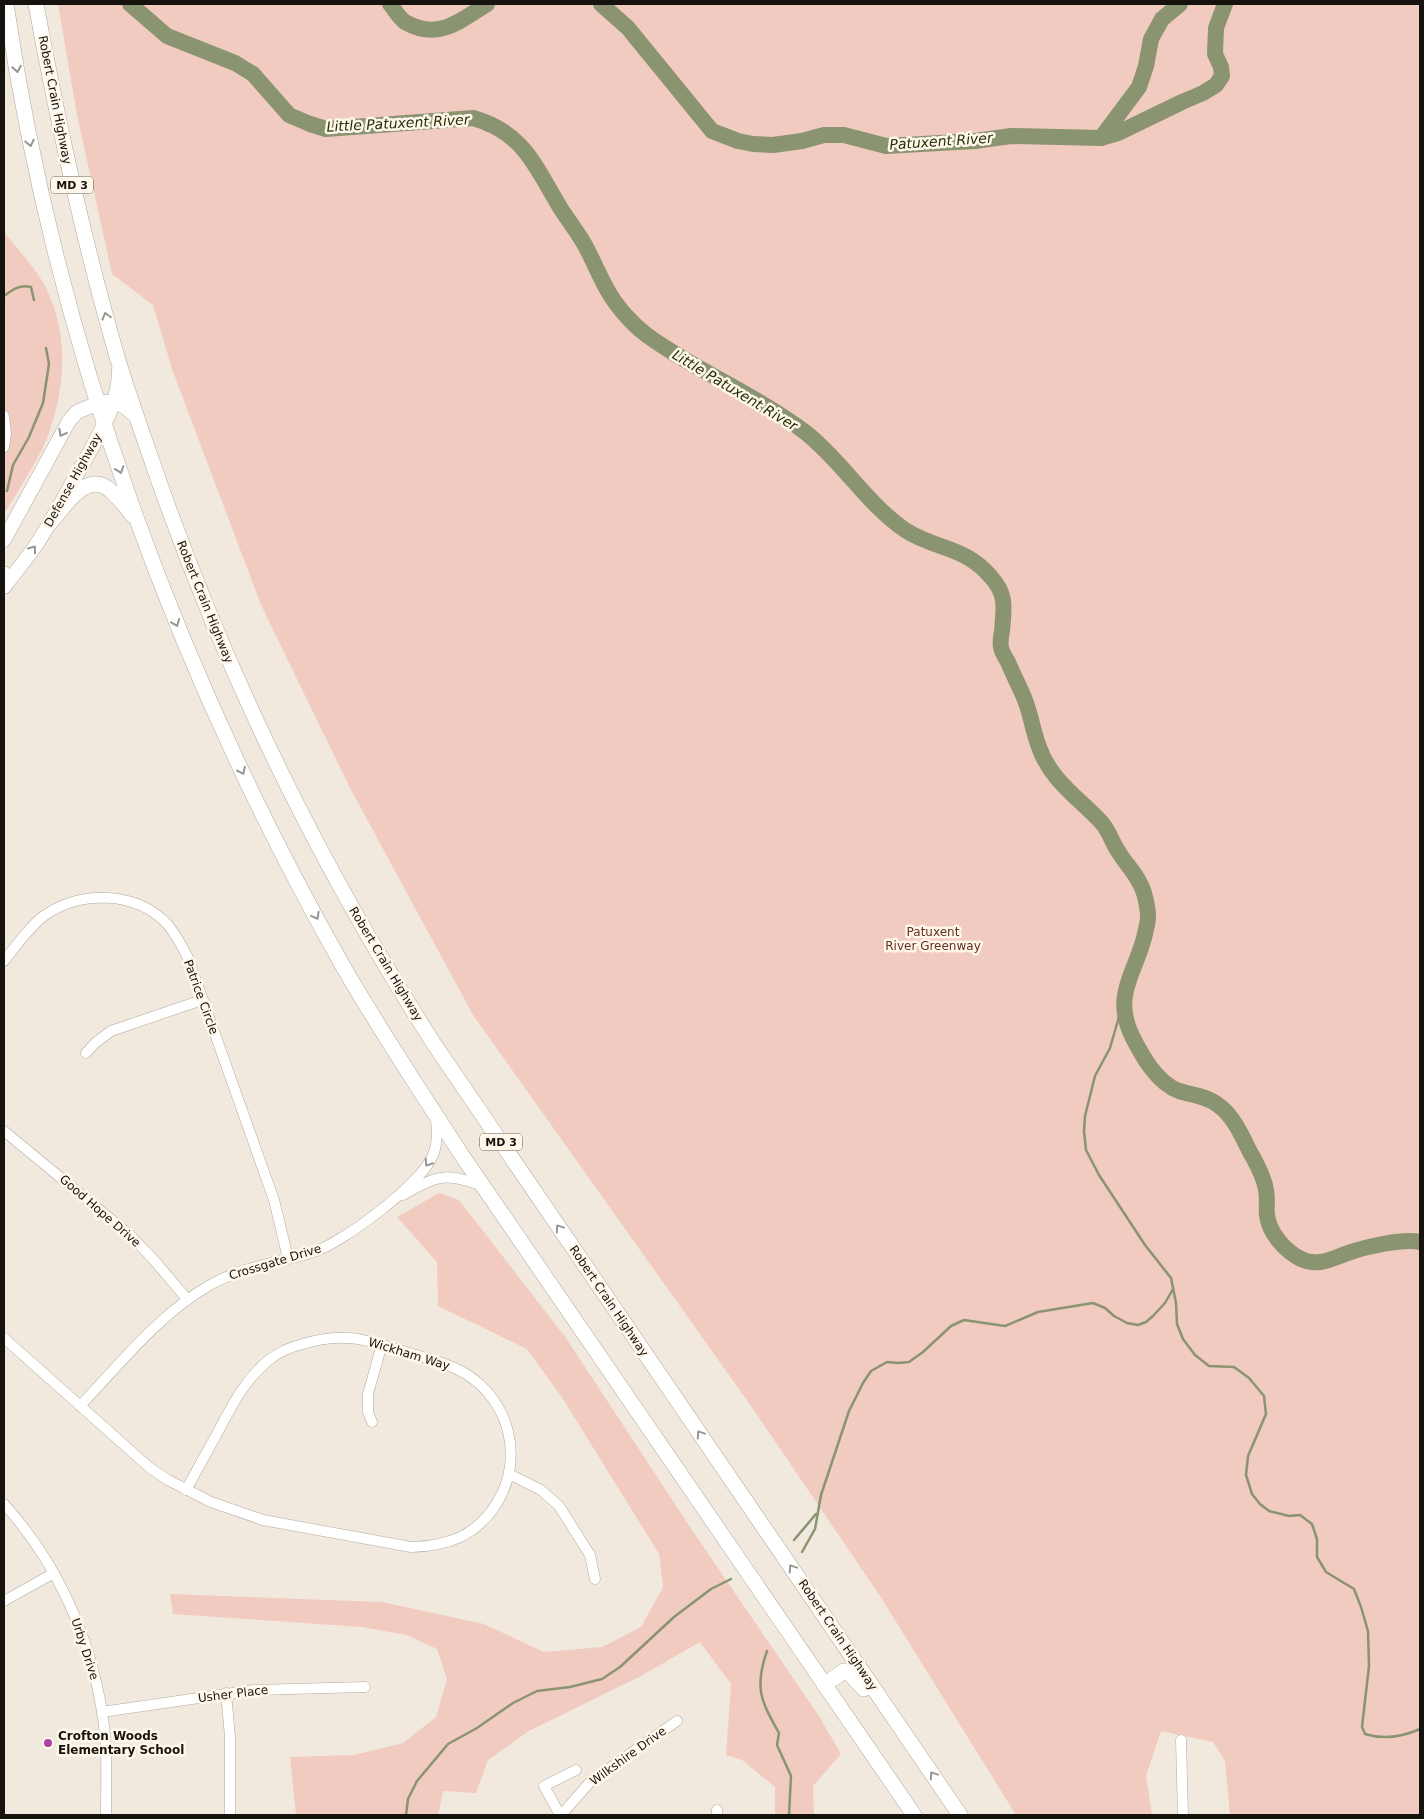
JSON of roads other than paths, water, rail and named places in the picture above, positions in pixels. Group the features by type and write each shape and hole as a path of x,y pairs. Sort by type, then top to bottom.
{"highway":[{"name":"Robert Crain Highway","path":"36,4 57,117 76,201 119,363 168,509 194,576 244,694 298,807 376,949 434,1044 960,1815"},
{"name":"MD 3","path":"6,6 26,126 45,210 104,424 162,588 213,709 267,823 349,976 402,1064 483,1186 914,1815"},
{"path":"98,403 115,402 126,406 137,417"},
{"path":"50,523 84,486 98,484 111,490 137,520"},
{"path":"824,1685 844,1671 851,1673 910,1741"}],"main road":[{"name":"Defense Highway","path":"6,579 35,546 50,523 104,424 115,402 119,384 119,363"},
{"path":"4,540 69,421 77,412 98,403"}],"street":[{"path":"4,416 6,433 4,447"},
{"name":"Patrice Circle","path":"4,961 38,921 57,908 74,900 112,898 133,902 150,911 167,924 180,941 188,958 274,1200 288,1258"},
{"path":"86,1053 95,1043 111,1031 202,1000"},
{"name":"Crossgate Drive","path":"80,1406 150,1333 187,1299 211,1284 252,1267 311,1253 327,1246 353,1231 387,1204 427,1166 433,1156 437,1142 436,1116"},
{"name":"Good Hope Drive","path":"4,1131 130,1235 154,1259 187,1299"},
{"name":"Crossgate Drive","path":"387,1204 428,1181 440,1177 462,1178 483,1186"},
{"name":"Wickham Way","path":"4,1338 150,1468 186,1490 227,1509 263,1520 411,1547 433,1546 451,1541 468,1533 482,1522 503,1493 509,1474 510,1435 504,1415 482,1385 450,1365 382,1344 355,1338 325,1337 288,1348 271,1358 254,1373 240,1390 186,1490"},
{"path":"372,1422 367,1403 368,1394 382,1344"},
{"path":"509,1474 542,1490 558,1506 590,1555 595,1579"},
{"name":"Urby Drive","path":"4,1504 30,1536 54,1573 72,1609 86,1644 102,1712 105,1741 106,1815"},
{"path":"4,1601 54,1573"},
{"name":"Usher Place","path":"102,1712 226,1693 277,1689 365,1687"},
{"path":"226,1693 230,1737 230,1815"},
{"name":"Wilkshire Drive","path":"560,1815 591,1781 677,1721"},
{"path":"1180,1740 1183,1815"},
{"path":"560,1815 544,1786 576,1770"}],"waterway":[{"name":"Little Patuxent River","path":"130,4 167,36 235,63 253,74 289,115 310,124 326,129 473,118 505,132 517,142 536,166 582,240 611,296 623,313 636,326 693,365 758,401 805,432 831,456 878,507 905,530 961,554 981,567 991,577 1002,596 1004,608 1001,649 1025,700 1044,759 1066,788 1104,826 1118,851 1139,881 1144,893 1148,911 1147,923 1141,948 1128,984 1124,1008 1126,1021 1132,1036 1145,1060 1157,1075 1171,1087 1214,1102 1233,1120 1264,1180 1267,1193 1268,1222 1274,1235 1295,1256 1307,1261 1319,1262 1384,1244 1404,1241 1420,1242"},
{"name":"Patuxent River","path":"390,4 405,22 428,30 438,29 458,22 487,4"},
{"name":"Patuxent River","path":"601,4 628,28 712,131 738,141 753,144 773,145 802,141 824,135 844,135 886,146 975,141 1011,136 1101,138 1118,133 1216,85 1222,76 1221,67 1215,54 1216,28 1225,4"},
{"path":"1101,138 1139,87 1146,66 1151,39 1162,19 1180,4"},
{"path":"4,296 16,288 27,286 31,287 34,300"},
{"path":"7,491 13,465 29,437 43,403 49,364 46,348"},
{"path":"1123,1003 1110,1048 1095,1076 1085,1116 1086,1150 1099,1175 1145,1245 1171,1278 1176,1303 1177,1324 1183,1339 1195,1355 1209,1366 1234,1367 1249,1378 1264,1396 1266,1414 1248,1456 1246,1475 1252,1494 1269,1511 1289,1516 1300,1515 1312,1524 1317,1539 1317,1557 1326,1572 1354,1589 1368,1631 1369,1666 1362,1727 1365,1734 1393,1737 1420,1729"},
{"path":"802,1552 815,1529 821,1495 849,1411 871,1371 887,1362 909,1362 923,1352 951,1326 964,1320 1005,1326 1038,1312 1093,1303 1105,1308 1114,1316 1127,1323 1138,1325 1146,1322 1153,1316 1165,1303 1173,1289"},
{"path":"794,1540 816,1514"},
{"path":"406,1815 408,1799 417,1781 448,1744 477,1728 513,1703 537,1691 570,1687 602,1679 620,1667 674,1617 711,1589 731,1579"},
{"path":"767,1651 761,1675 761,1694 779,1733 777,1745 791,1776 789,1815"}],"place":[{"name":"Crofton Woods Elementary School","path":"48,1743"}],"park label":[{"name":"Patuxent River Greenway","path":"933,939"}]}
